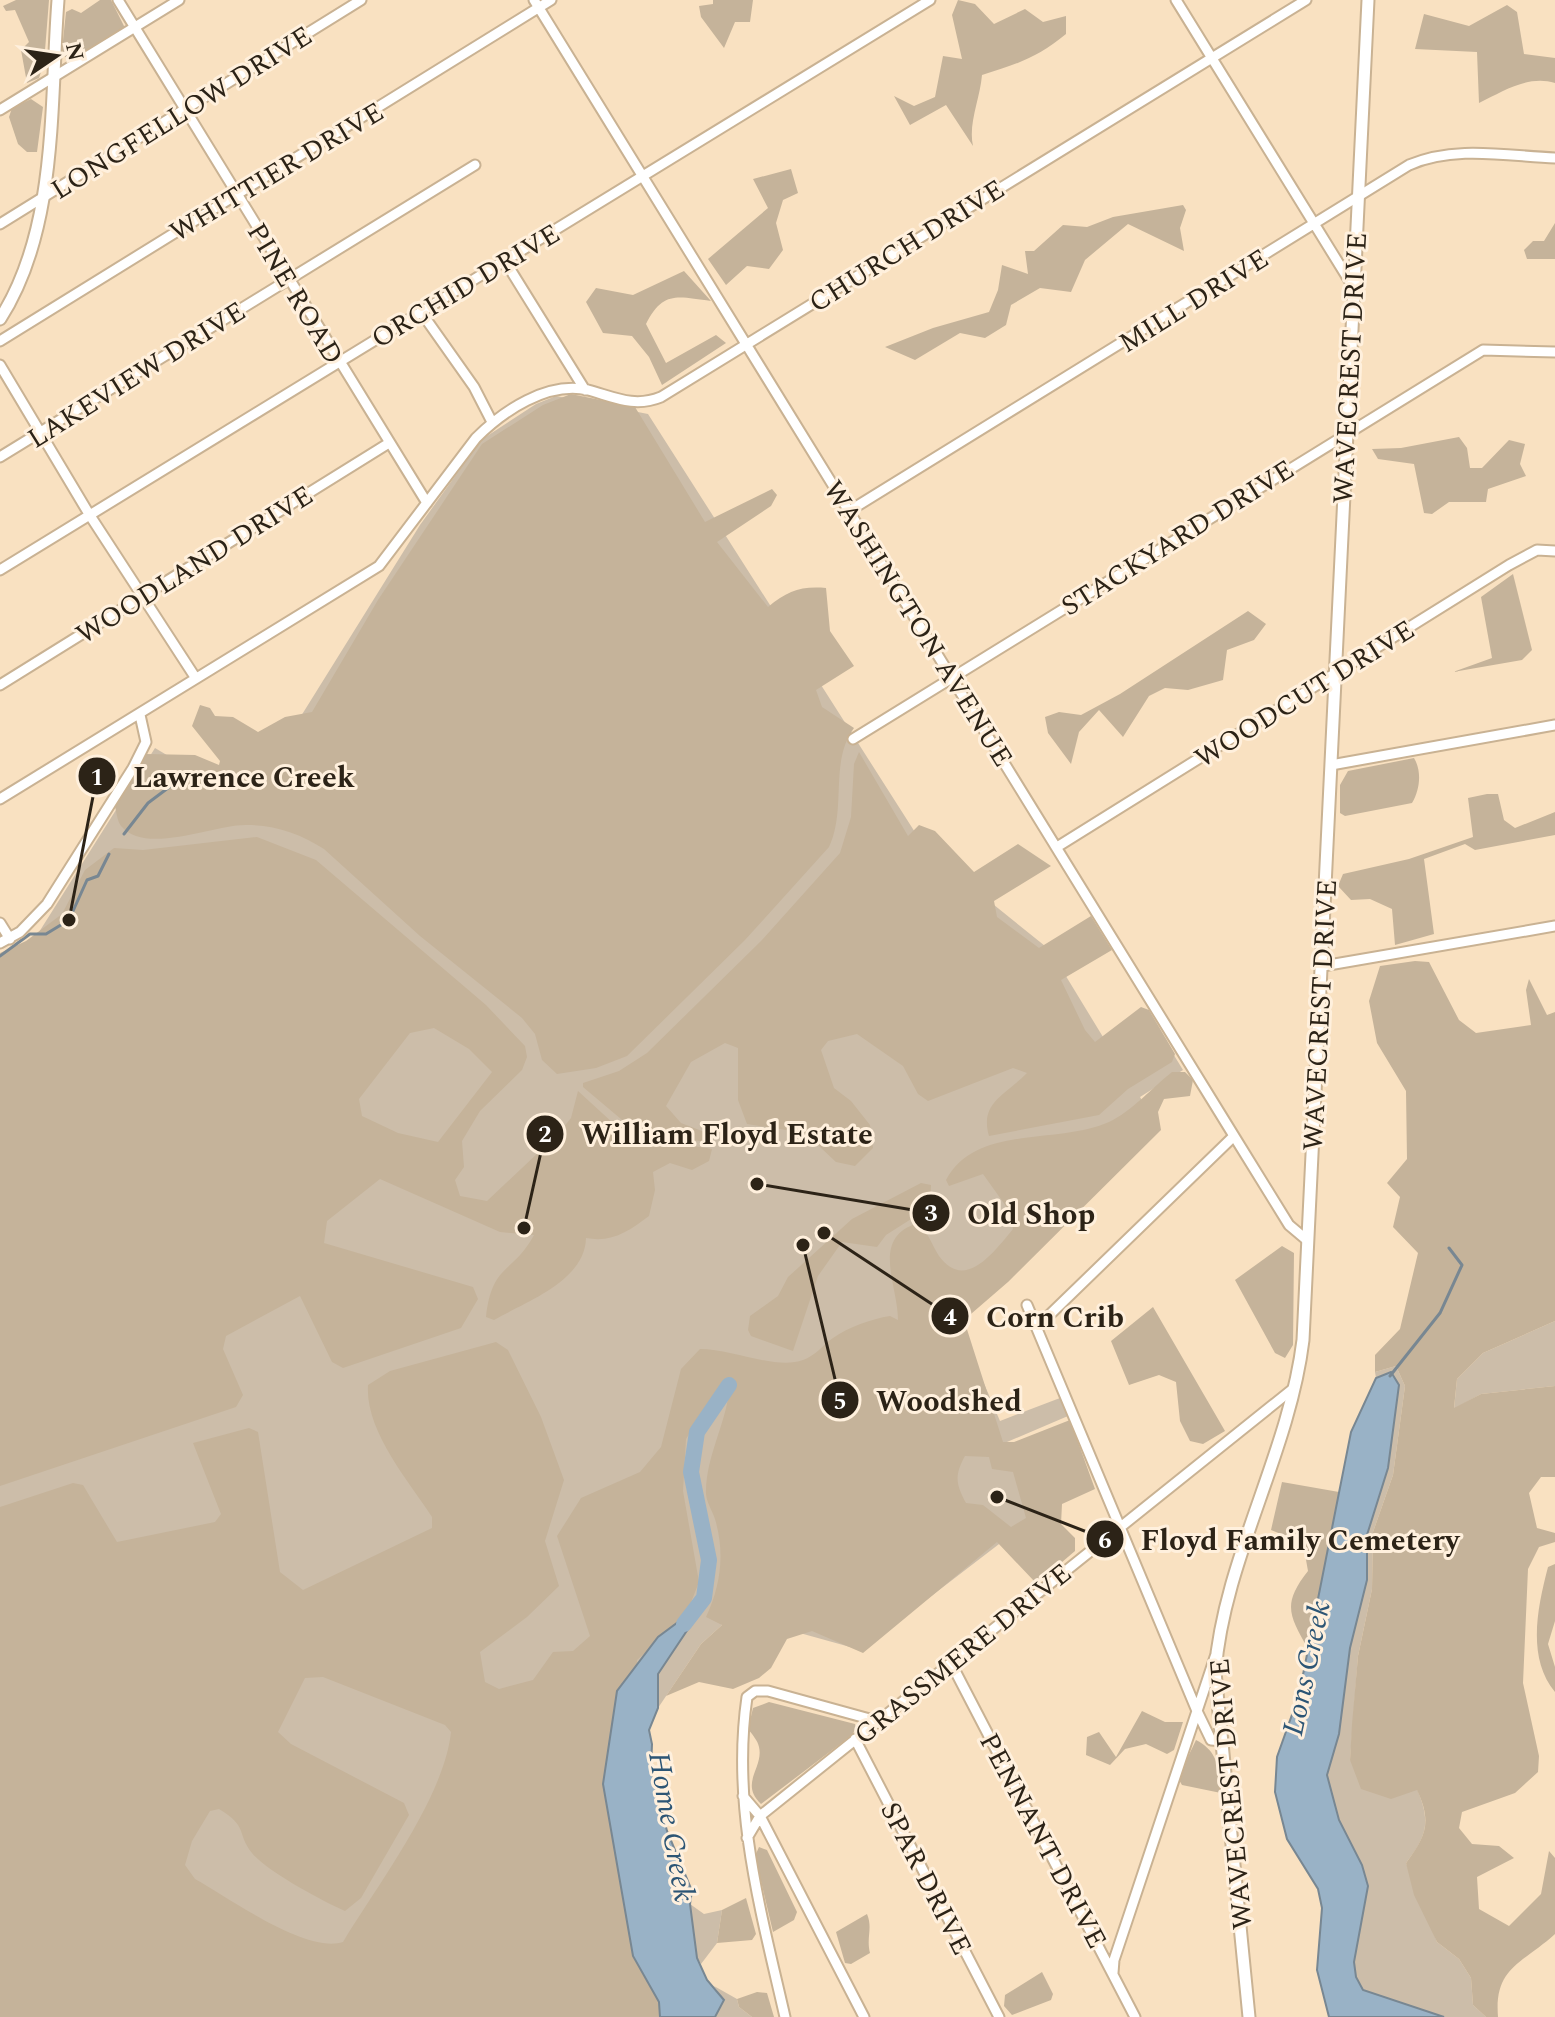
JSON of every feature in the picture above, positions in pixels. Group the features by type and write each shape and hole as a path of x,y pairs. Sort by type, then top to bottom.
{"street":[{"path":"0,319 28,265 44,197 58,0"},
{"name":"PINE ROAD","path":"118,0 182,110 427,503"},
{"path":"0,110 179,0"},
{"name":"LONGFELLOW DRIVE","path":"0,224 361,0"},
{"name":"WHITTIER DRIVE","path":"0,341 537,4 551,0"},
{"name":"ORCHID DRIVE","path":"0,570 930,0"},
{"path":"1176,0 1352,285"},
{"name":"CHURCH DRIVE","path":"195,677 379,566 476,438 492,422 541,393 585,390 628,402 653,400 1306,0"},
{"name":"WAVECREST DRIVE","path":"1249,2017 1217,1654 1219,1630 1297,1386 1303,1340 1368,0"},
{"name":"WASHINGTON AVENUE","path":"537,4 1289,1225 1308,1241"},
{"name":"MILL DRIVE","path":"849,511 1429,156 1465,152 1555,158"},
{"name":"LAKEVIEW DRIVE","path":"0,457 475,165"},
{"path":"505,261 585,390"},
{"path":"421,312 474,387 492,422"},
{"name":"STACKYARD DRIVE","path":"853,739 1483,350 1555,352"},
{"path":"0,365 89,514 195,677 140,715 0,799"},
{"name":"WOODLAND DRIVE","path":"0,685 389,443"},
{"name":"WOODCUT DRIVE","path":"1057,847 1509,565 1537,550 1555,551"},
{"path":"0,923 5,941 47,904 146,742 140,715"},
{"path":"1331,765 1555,725"},
{"path":"1323,966 1555,926"},
{"path":"1037,1327 1234,1136"},
{"path":"1027,1305 1197,1711 1211,1740 1223,1741"},
{"name":"GRASSMERE DRIVE","path":"747,1838 760,1816 1297,1386"},
{"path":"1113,1973 1217,1654"},
{"name":"PENNANT DRIVE","path":"951,1663 1135,2017"},
{"path":"785,2017 747,1838 742,1731 747,1697 752,1693 768,1691 877,1721"},
{"name":"SPAR DRIVE","path":"855,1739 999,2017"},
{"path":"743,1796 760,1816 864,2017"}],"shaded area":[{"path":"16,0 49,0 44,63 39,78 27,83 21,50 29,42 15,10 6,11 3,6"},
{"path":"100,0 111,0 125,28 70,60 62,50 66,12 72,9 81,13"},
{"path":"713,0 753,0 750,22 735,22 724,48 701,17 699,6 713,4"},
{"path":"958,0 975,4 994,24 1025,9 1043,22 1066,16 1066,34 1056,42 1026,59 982,75 973,120 973,146 946,105 910,125 894,96 914,106 935,97 943,56 962,59 952,15"},
{"path":"1507,5 1517,12 1524,54 1555,58 1555,83 1526,83 1479,103 1477,52 1415,49 1424,14 1469,26"},
{"path":"31,99 43,107 37,152 27,152 18,144 9,117 12,108"},
{"path":"791,169 798,193 783,200 776,223 783,250 769,269 747,266 726,285 708,259 768,208 753,179"},
{"path":"1183,205 1186,210 1180,228 1184,251 1128,224 1085,260 1071,292 1040,288 1011,305 1006,325 985,338 960,333 915,360 885,347 933,328 989,312 998,290 1002,265 1028,274 1025,251 1034,251 1063,225 1087,227 1113,217"},
{"path":"1555,223 1555,259 1527,259 1524,250 1533,241 1544,241"},
{"path":"684,271 711,301 672,298 652,313 646,324 666,363 716,335 726,343 662,385 649,357 632,336 603,333 586,302 596,288 633,295"},
{"path":"571,394 635,407 705,522 772,489 777,495 771,506 717,542 768,607 795,591 826,588 830,631 854,666 816,690 822,707 854,728 842,756 837,817 829,847 745,940 627,1056 596,1068 557,1074 542,1060 535,1034 522,1018 420,936 324,849 287,831 257,825 233,826 163,839 132,835 121,826 114,802 146,754 195,755 219,765 220,761 192,726 200,705 210,708 215,716 233,717 258,732 285,717 312,712 378,600 482,444 543,405"},
{"path":"556,396 648,414 927,851 1050,950 1128,1078 1172,1052 1183,1070 1140,1097 1156,1124 956,1318 1000,1421 1060,1398 1068,1416 1007,1442 1029,1521 861,1650 710,1608 722,1625 701,1644 658,1708 657,1674 692,1623 695,1609 675,1626 643,1678 668,2017 0,2017 0,994 155,748 212,782 283,745 420,525 481,440 536,404"},
{"path":"1459,437 1467,448 1470,468 1482,468 1509,440 1525,444 1520,464 1526,476 1488,489 1486,502 1449,502 1432,514 1424,513 1414,464 1378,459 1372,449 1401,448"},
{"path":"1513,574 1532,650 1522,660 1453,672 1492,658 1481,597"},
{"path":"1248,611 1266,624 1254,640 1227,650 1223,680 1188,690 1165,688 1149,696 1123,737 1099,710 1079,732 1071,764 1048,733 1045,717 1059,712 1081,715 1120,694"},
{"path":"859,752 908,836 919,825 935,831 974,872 1018,844 1051,866 994,901 997,917 1039,948 1091,916 1112,950 1061,980 1085,1030 1095,1042 1141,1007 1149,1010 1175,1054 1172,1062 1128,1089 1099,1115 989,1136 987,1124 991,1107 1027,1073 1013,1068 928,1101 918,1094 903,1066 857,1034 828,1041 821,1050 834,1088 851,1101 870,1125 873,1148 855,1166 836,1162 805,1133 747,1124 738,1100 738,1048 725,1043 691,1062 666,1106 681,1123 715,1136 711,1143 634,1130 583,1087 583,1083 619,1071 647,1053 761,941 840,853 851,817 854,764"},
{"path":"1414,758 1419,780 1412,803 1345,816 1340,813 1340,785 1348,771"},
{"path":"1498,794 1504,820 1515,828 1555,812 1555,835 1475,850 1465,844 1424,859 1434,934 1395,945 1392,909 1370,899 1351,900 1338,886 1343,874 1409,859 1473,837 1468,798"},
{"path":"257,837 316,860 486,1005 525,1046 527,1057 522,1070 480,1111 462,1141 464,1167 455,1180 460,1196 487,1201 558,1134 571,1118 578,1091 626,1135 712,1149 709,1161 692,1170 670,1163 653,1172 655,1190 649,1216 612,1237 586,1238 583,1253 565,1278 494,1320 486,1317 493,1287 534,1235 500,1232 380,1179 327,1221 324,1243 473,1287 478,1299 461,1328 343,1368 332,1362 300,1296 226,1336 223,1349 243,1395 236,1407 0,1486 0,953 26,941 62,914 85,870 114,848 143,850","holes":["434,1028 469,1049 492,1072 438,1142 398,1133 362,1116 359,1099 410,1033"]},
{"path":"1429,962 1459,1020 1476,1033 1531,1025 1526,990 1529,979 1547,1015 1555,1012 1555,1321 1483,1353 1457,1379 1454,1408 1481,1394 1555,1386 1555,1477 1541,1477 1529,1493 1537,1528 1555,1533 1555,1542 1539,1547 1528,1569 1523,1683 1539,1756 1538,1772 1515,1793 1462,1812 1459,1828 1472,1844 1499,1846 1514,1858 1477,1877 1479,1909 1509,1926 1541,1894 1549,1851 1555,1858 1555,1934 1521,1960 1506,1977 1498,2000 1498,2017 1486,2017 1473,2005 1471,1978 1459,1959 1437,1942 1414,1895 1406,1863 1425,1828 1422,1801 1417,1790 1391,1799 1361,1789 1350,1760 1358,1656 1372,1589 1373,1532 1393,1475 1405,1386 1396,1366 1375,1372 1375,1355 1400,1329 1418,1253 1393,1227 1400,1197 1387,1183 1407,1159 1406,1091 1377,1043 1369,1001 1380,966"},
{"path":"1172,1072 1185,1072 1193,1080 1190,1096 1164,1099 1158,1112 1161,1130 1008,1282 964,1320 1003,1442 1014,1442 1070,1420 1095,1489 1062,1504 1061,1524 1075,1538 1075,1551 1041,1580 1034,1581 997,1542 863,1653 812,1631 787,1639 771,1668 759,1678 733,1689 699,1682 666,1696 701,1644 722,1625 706,1617 718,1581 721,1557 718,1532 706,1490 709,1465 729,1393 718,1389 686,1439 683,1491 699,1582 686,1615 637,1660 633,1956 659,2002 660,2017 0,2017 0,1507 73,1483 83,1485 117,1542 215,1522 221,1514 193,1443 249,1428 258,1432 280,1572 303,1590 432,1528 432,1517 400,1471 373,1420 368,1385 390,1371 496,1342 508,1350 541,1417 564,1480 545,1541 559,1586 527,1617 480,1652 485,1682 499,1689 533,1680 553,1652 573,1651 590,1636 557,1536 581,1498 640,1472 661,1447 681,1369 700,1349 767,1361 792,1362 807,1358 833,1338 860,1324 890,1316 898,1320 890,1264 895,1239 903,1230 918,1223 939,1256 949,1266 959,1270 979,1265 1013,1229 1008,1209 983,1174 949,1186 946,1180 960,1162 997,1143 1089,1129 1109,1122 1134,1106","holes":["965,1456 989,1457 992,1469 1013,1472 1026,1518 1011,1527 983,1505 966,1503 958,1480","323,1677 445,1725 451,1732 446,1758 436,1784 408,1840 343,1942 327,1944 309,1940 268,1922 195,1879 185,1865 192,1841 210,1811 219,1809 235,1821 252,1853 282,1877 345,1911 361,1898 409,1815 404,1803 291,1744 278,1732 305,1678"]},
{"path":"921,1183 931,1185 930,1207 886,1235 877,1247 842,1242 818,1276 793,1351 751,1336 748,1330 750,1316 778,1296 788,1277 852,1219"},
{"path":"1282,1246 1294,1253 1293,1345 1285,1358 1275,1353 1235,1280"},
{"path":"1153,1307 1225,1431 1203,1444 1190,1441 1180,1421 1176,1382 1159,1375 1129,1385 1111,1341"},
{"path":"1555,1321 1555,1386 1481,1394 1454,1409 1457,1379 1483,1353"},
{"path":"1396,1366 1405,1386 1393,1475 1373,1532 1372,1589 1358,1656 1350,1760 1417,1789 1424,1811 1425,1828 1419,1845 1406,1863 1437,1942 1459,1959 1471,1978 1473,2005 1486,2017 1444,2017 1362,1990 1354,1962 1367,1886 1362,1865 1339,1820 1326,1775 1339,1734 1350,1648 1367,1580 1367,1535 1376,1508 1391,1372 1376,1378 1375,1372"},
{"path":"1282,1482 1339,1492 1308,1649 1291,1610 1294,1592 1308,1571 1303,1543 1271,1530"},
{"path":"1555,1564 1555,1621 1548,1644 1555,1667 1555,1692 1541,1664 1537,1632 1548,1567"},
{"path":"769,1702 855,1724 856,1728 852,1735 761,1804 752,1789 759,1747 748,1729 753,1708"},
{"path":"1142,1711 1165,1722 1183,1722 1174,1750 1167,1754 1146,1744 1125,1749 1110,1765 1086,1755 1087,1737 1099,1732 1116,1757"},
{"path":"1196,1740 1213,1756 1221,1793 1182,1785 1178,1778"},
{"path":"759,1847 767,1850 797,1912 794,1920 773,1932 755,1856"},
{"path":"746,1898 756,1934 752,1940 717,1943 722,1910"},
{"path":"690,1904 704,1914 722,1910 717,1943 701,1964 697,1957"},
{"path":"867,1914 870,1953 851,1964 845,1963 836,1932"},
{"path":"1042,1972 1053,1994 1051,2000 1012,2015 1004,2006 1005,1995"},
{"path":"714,1986 737,1999 739,2007 752,2017 715,2017 724,2000"},
{"path":"757,1992 767,1993 774,2017 752,2017 739,2007 737,1999"}],"water":[{"path":"1391,1372 1399,1385 1388,1468 1367,1535 1367,1580 1350,1648 1339,1734 1327,1775 1339,1820 1362,1865 1368,1886 1354,1962 1356,1977 1363,1990 1444,2017 1329,2017 1317,1970 1322,1908 1318,1889 1287,1839 1275,1792 1277,1757 1299,1695 1351,1432 1376,1378"},
{"path":"697,1608 692,1623 658,1674 658,1708 649,1730 651,1769 667,1831 692,1891 690,1904 697,1958 707,1980 724,2000 715,2017 660,2017 659,2002 633,1956 603,1784 617,1691 658,1637"}],"waterway":[{"path":"124,834 148,803 180,779"},
{"path":"0,956 30,934 46,934 69,920 87,880 98,876 109,854"},
{"name":"Lons Creek","path":"1390,1376 1440,1313 1462,1265 1449,1248"},
{"name":"Home Creek","path":"684,1624 704,1598 709,1560 691,1472 697,1432 729,1385"}],"place":[{"name":"Lawrence Creek","path":"69,920"},
{"name":"Old Shop","path":"757,1184"},
{"name":"William Floyd Estate","path":"524,1228"},
{"name":"Corn Crib","path":"824,1233"},
{"name":"Woodshed","path":"803,1245"},
{"name":"Floyd Family Cemetery","path":"997,1497"}]}
